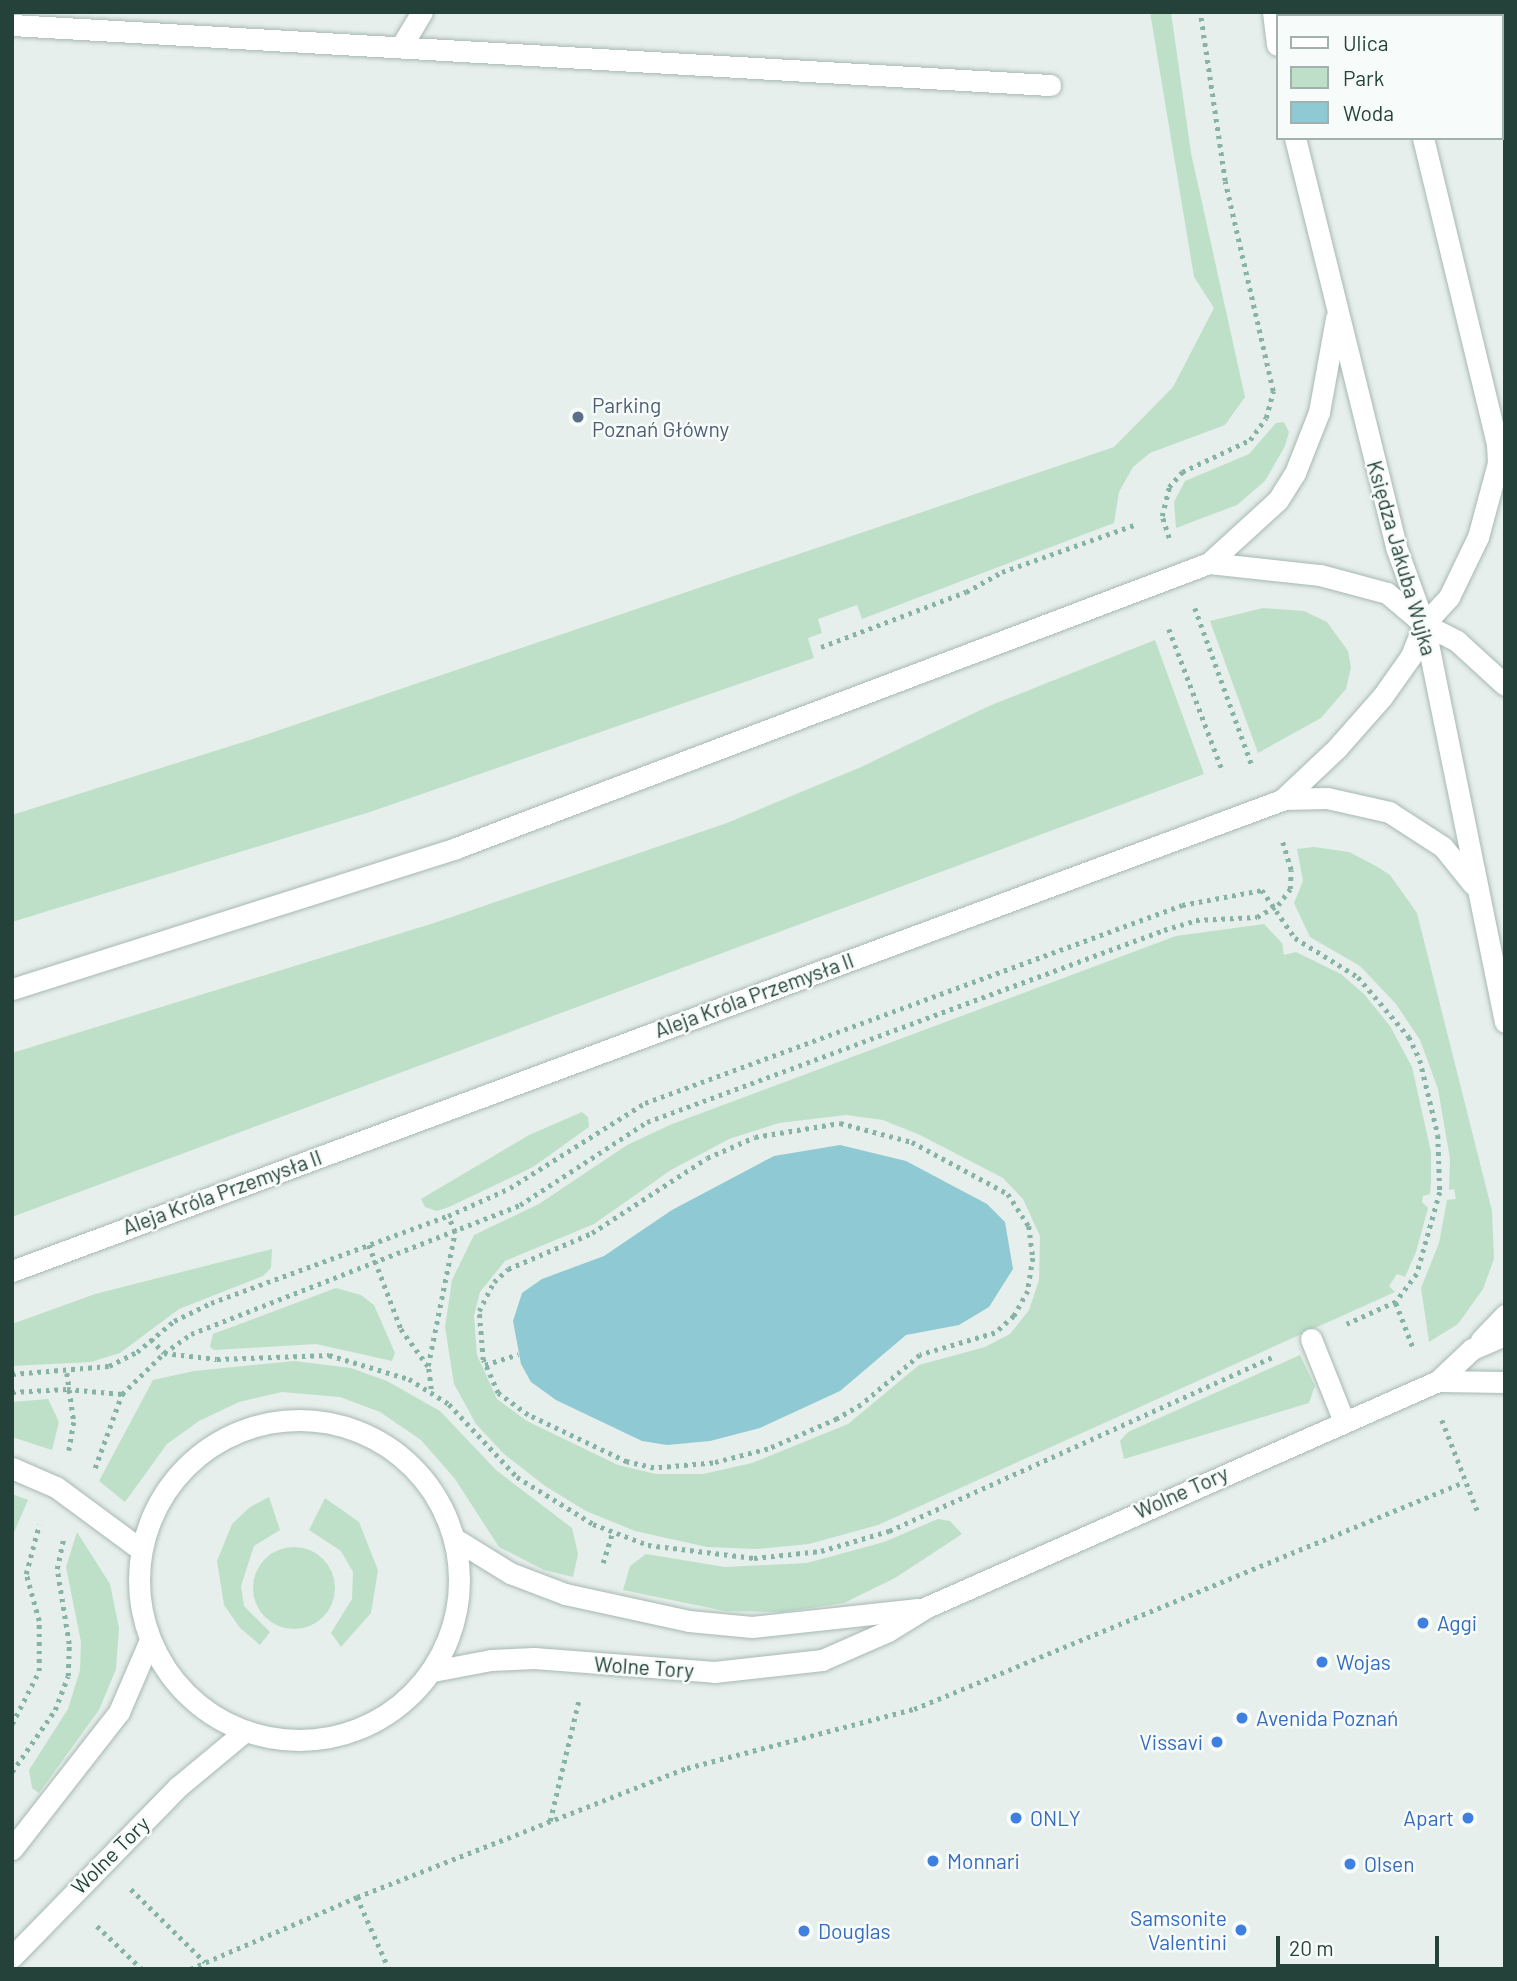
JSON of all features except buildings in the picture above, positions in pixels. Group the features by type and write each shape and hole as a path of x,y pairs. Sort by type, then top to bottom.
{"street":[{"path":"402,45 422,12"},
{"path":"1273,12 1276,37"},
{"path":"12,24 1050,85"},
{"name":"Księdza Jakuba Wujka","path":"1295,140 1396,547 1424,624 1505,1021"},
{"path":"1423,140 1505,474"},
{"path":"12,989 456,848 1209,563 1278,500 1295,473 1318,412 1337,312"},
{"name":"Aleja Króla Przemysła II","path":"12,1271 1282,800 1337,748 1382,697 1411,656 1424,624 1449,597 1478,537 1498,463 1497,443"},
{"path":"1209,563 1362,584 1387,593 1424,624 1457,641 1505,685"},
{"path":"1282,800 1327,797 1389,812 1443,847 1476,889"},
{"path":"1472,1349 1505,1315"},
{"name":"Wolne Tory","path":"433,1671 491,1660 534,1658 714,1672 822,1660 888,1631 927,1607 1343,1419 1438,1381 1472,1349 1505,1335"},
{"path":"1311,1339 1343,1419"},
{"name":"Wolne Tory","path":"1438,1381 1505,1382"},
{"path":"306,1420 364,1433 405,1458 437,1494 455,1539 460,1566 456,1621 433,1671 396,1709 349,1734 297,1742 244,1732 205,1711 172,1680 149,1640 139,1595 140,1549 157,1504 186,1465 225,1437 270,1421 306,1420"},
{"path":"12,1468 56,1487 140,1549"},
{"name":"Wolne Tory","path":"455,1539 510,1573 565,1594 689,1621 752,1628 927,1607"},
{"path":"12,1849 119,1712 149,1640"},
{"name":"Wolne Tory","path":"12,1957 178,1786 244,1732"}],"path":[{"path":"1169,537 1162,505 1174,479 1250,440 1266,418 1273,391 1225,181 1200,12"},
{"path":"821,647 966,592 1002,572 1134,525"},
{"path":"1199,619 1251,762"},
{"path":"1169,629 1223,772"},
{"path":"93,1475 122,1394 164,1353 203,1327 520,1205 647,1122 1164,930 1196,920 1257,917 1273,909 1287,895 1291,883 1283,845"},
{"path":"12,1374 66,1373 109,1366 174,1321 211,1303 448,1216 536,1174 593,1132 645,1103 1182,905 1262,891 1304,948 1339,964 1374,991 1409,1037 1428,1085 1441,1166 1428,1245 1407,1292 1396,1302 889,1531 821,1551 754,1558 648,1545 593,1524 517,1477 431,1389 354,1359 329,1355 217,1359 164,1353 151,1339"},
{"path":"840,1123 877,1130 993,1182 1008,1194 1028,1226 1033,1258 1027,1291 1014,1316 995,1332 920,1355 861,1405 837,1419 768,1449 676,1468 627,1462 511,1406 498,1393 485,1365 479,1311 494,1282 508,1269 592,1233 671,1178 755,1137 840,1123"},
{"path":"431,1389 428,1366 455,1232 448,1216"},
{"path":"369,1245 401,1329 428,1366"},
{"path":"485,1365 518,1354"},
{"path":"66,1373 74,1422 68,1459"},
{"path":"12,1392 67,1388 122,1394"},
{"path":"190,1969 358,1897 687,1768 914,1709 1464,1482"},
{"path":"12,1724 39,1671 39,1621 26,1574 41,1519"},
{"path":"12,1772 55,1710 68,1676 68,1631 57,1569 64,1537"},
{"path":"550,1821 580,1693"},
{"path":"358,1897 389,1969"}],"green space":[{"path":"1150,12 1171,12 1191,153 1245,397 1225,425 1150,453 1133,467 1119,492 1114,523 862,619 857,605 818,619 822,633 808,638 814,658 370,812 12,922 12,815 259,737 1114,447 1173,387 1214,308 1194,277"},
{"path":"1284,422 1289,432 1285,446 1265,481 1237,505 1176,528 1174,502 1185,481 1249,454 1276,423"},
{"path":"1263,608 1304,611 1327,622 1348,651 1351,667 1346,689 1321,718 1258,753 1210,621"},
{"path":"1155,640 1204,774 12,1217 12,1053 434,923 727,823 861,767 989,706"},
{"path":"1314,847 1349,852 1376,866 1390,875 1417,913 1492,1211 1494,1259 1483,1289 1458,1324 1429,1342 1421,1288 1439,1243 1447,1200 1456,1199 1454,1189 1449,1190 1450,1159 1438,1089 1420,1040 1396,1004 1360,966 1310,937 1294,903 1303,881 1297,849"},
{"path":"1264,924 1282,943 1284,955 1296,952 1341,974 1364,994 1390,1026 1412,1067 1431,1152 1430,1194 1423,1196 1422,1202 1428,1208 1416,1252 1405,1277 1397,1274 1389,1286 1395,1292 878,1525 809,1544 756,1549 707,1547 635,1531 586,1511 545,1486 504,1454 476,1424 454,1384 445,1327 452,1280 474,1235 539,1204 627,1145 672,1124 1176,936","holes":["846,1115 883,1120 920,1135 1003,1178 1023,1199 1040,1236 1039,1280 1029,1310 1010,1334 985,1347 919,1365 848,1424 752,1463 703,1474 656,1474 618,1465 527,1421 497,1399 477,1355 474,1316 480,1292 505,1261 594,1224 671,1170 729,1139 779,1123"]},
{"path":"582,1112 588,1117 589,1127 533,1167 449,1207 437,1211 425,1207 421,1199 529,1135"},
{"path":"272,1249 271,1268 263,1276 179,1309 120,1353 91,1362 12,1366 12,1324 95,1294"},
{"path":"336,1288 361,1295 374,1305 395,1353 392,1361 316,1344 214,1350 210,1347 213,1334"},
{"path":"1300,1355 1315,1386 1309,1403 1124,1459 1120,1441 1128,1432"},
{"path":"294,1361 351,1368 387,1381 440,1411 496,1470 572,1528 578,1554 573,1577 544,1570 499,1547 455,1479 421,1440 380,1412 340,1397 282,1392 239,1402 199,1421 167,1444 125,1502 99,1481 153,1380 194,1371"},
{"path":"48,1399 59,1422 52,1450 12,1437 12,1402"},
{"path":"12,1494 28,1500 12,1537"},
{"path":"269,1497 280,1530 254,1546 241,1586 244,1606 270,1632 260,1645 240,1628 224,1605 217,1561 232,1524 250,1507"},
{"path":"325,1498 359,1522 378,1570 371,1613 341,1647 331,1633 352,1599 353,1572 341,1551 309,1530"},
{"path":"938,1519 950,1521 962,1534 895,1578 844,1603 783,1612 725,1611 623,1590 630,1566 646,1554 725,1567 807,1563 884,1542"},
{"path":"77,1532 110,1584 119,1628 116,1669 99,1710 39,1793 32,1788 29,1770 68,1709 80,1670 81,1642 66,1567"},
{"path":"294,1547 310,1550 323,1559 332,1572 335,1588 332,1604 323,1617 310,1626 294,1629 278,1626 265,1617 256,1604 253,1588 256,1572 265,1559 278,1550"}],"water":[{"path":"840,1145 906,1161 987,1204 1005,1222 1013,1269 989,1307 959,1325 906,1335 840,1391 760,1428 710,1441 667,1445 642,1441 556,1400 531,1382 521,1364 513,1321 522,1293 542,1279 604,1256 672,1210 774,1156"}],"place":[{"name":"Parking Poznań Główny","path":"578,417"},
{"name":"Aggi","path":"1423,1623"},
{"name":"Wojas","path":"1322,1662"},
{"name":"Avenida Poznań","path":"1242,1718"},
{"name":"Vissavi","path":"1217,1742"},
{"name":"ONLY","path":"1016,1818"},
{"name":"Apart","path":"1468,1818"},
{"name":"Monnari","path":"933,1861"},
{"name":"Olsen","path":"1350,1864"},
{"name":"Samsonite Valentini","path":"1241,1930"},
{"name":"Douglas","path":"804,1931"}]}
